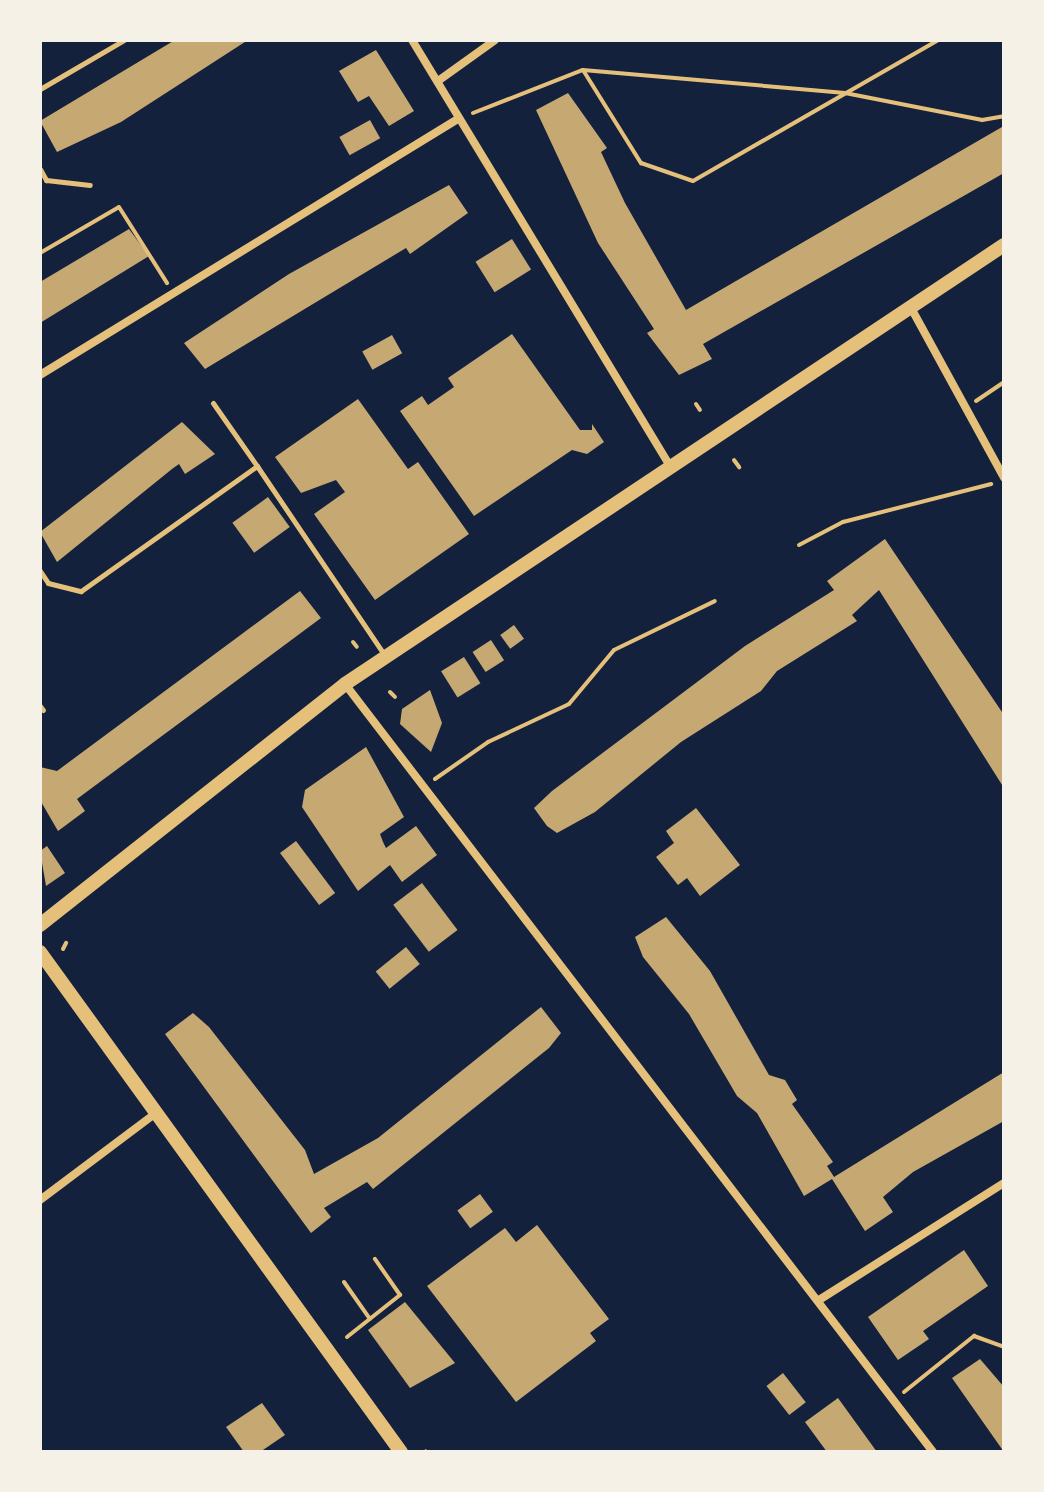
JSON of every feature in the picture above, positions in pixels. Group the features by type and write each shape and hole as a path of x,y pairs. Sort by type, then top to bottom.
{"street":[{"path":"412,40 670,466"},
{"path":"438,81 495,40"},
{"path":"40,375 458,119"},
{"path":"40,925 345,684 1004,245"},
{"path":"910,305 1004,479"},
{"path":"345,684 933,1452"},
{"path":"40,952 401,1452"},
{"path":"40,1200 157,1112"},
{"path":"819,1300 1004,1183"}],"lane":[{"path":"40,89 124,40"},
{"path":"40,169 46,180 90,185"},
{"path":"213,403 386,657"},
{"path":"40,571 48,583 81,591 257,466"}],"path":[{"path":"583,70 641,163 693,181 938,40"},
{"path":"458,119 583,70 845,93 982,120 1004,116"},
{"path":"40,253 119,207 174,294"},
{"path":"965,409 1004,382"},
{"path":"696,404 700,410"},
{"path":"734,460 739,467"},
{"path":"799,545 843,522 1004,479"},
{"path":"424,787 488,742 569,704 614,650 715,601"},
{"path":"390,692 395,697"},
{"path":"347,1337 400,1295 375,1259"},
{"path":"344,1282 370,1319"},
{"path":"893,1401 974,1336 1004,1347"}],"building":[{"path":"175,40 248,40 121,122 57,152 40,121"},
{"path":"376,50 414,111 389,126 369,96 358,102 339,71"},
{"path":"568,93 607,148 601,152 625,203 686,310 1002,127 1004,173 703,344 712,359 679,375 647,333 654,329 598,243 536,110"},
{"path":"370,120 380,138 350,155 339,137"},
{"path":"449,185 468,213 410,254 406,248 205,369 184,343 289,274"},
{"path":"129,229 149,256 40,323 40,282"},
{"path":"512,239 531,270 495,292 476,262"},
{"path":"512,334 580,430 592,430 592,424 604,442 587,454 572,450 474,516 400,411 422,396 428,405 454,387 448,378"},
{"path":"392,335 402,353 372,370 362,351"},
{"path":"358,399 408,469 418,462 469,534 375,600 314,514 345,492 336,480 301,493 275,457"},
{"path":"182,422 215,454 185,474 179,464 57,562 40,532"},
{"path":"268,497 290,527 254,553 232,523"},
{"path":"885,539 1004,715 1004,788 879,590 852,615 857,621 777,671 761,691 681,742 595,812 557,833 547,826 534,808 552,791 745,646 834,590 827,581"},
{"path":"300,591 321,618 77,799 85,811 58,831 40,800 40,767 57,771"},
{"path":"514,625 524,639 510,649 500,635"},
{"path":"491,640 504,660 486,672 473,652"},
{"path":"464,657 480,683 458,698 441,671"},
{"path":"430,690 442,723 431,752 400,724 402,709"},
{"path":"366,747 404,817 380,834 386,848 416,826 437,855 402,882 390,865 358,891 302,807 305,790"},
{"path":"696,808 740,865 700,896 687,878 678,885 656,857 674,843 666,831"},
{"path":"296,841 335,893 319,905 280,853"},
{"path":"47,846 65,873 46,886 40,851"},
{"path":"422,883 458,930 429,952 393,905"},
{"path":"666,917 710,971 769,1075 785,1080 797,1100 792,1104 833,1162 827,1166 834,1177 1004,1072 1004,1121 913,1172 883,1197 893,1212 865,1231 832,1179 804,1196 757,1113 737,1096 689,1014 643,957 635,937"},
{"path":"406,947 420,964 390,989 376,972"},
{"path":"541,1007 561,1033 549,1048 373,1189 367,1182 324,1208 331,1217 311,1233 165,1034 193,1013 209,1027 305,1150 314,1174 378,1138"},
{"path":"480,1194 493,1212 470,1228 457,1210"},
{"path":"537,1225 609,1319 590,1333 596,1341 516,1402 427,1286 505,1228 516,1242"},
{"path":"964,1250 988,1286 923,1331 929,1339 898,1360 868,1317"},
{"path":"405,1302 455,1363 410,1388 368,1330"},
{"path":"980,1359 1004,1387 1004,1452 952,1378"},
{"path":"783,1373 806,1402 789,1415 766,1386"},
{"path":"838,1398 877,1452 827,1452 805,1422"},
{"path":"262,1403 285,1435 260,1452 244,1452 226,1427"}]}
